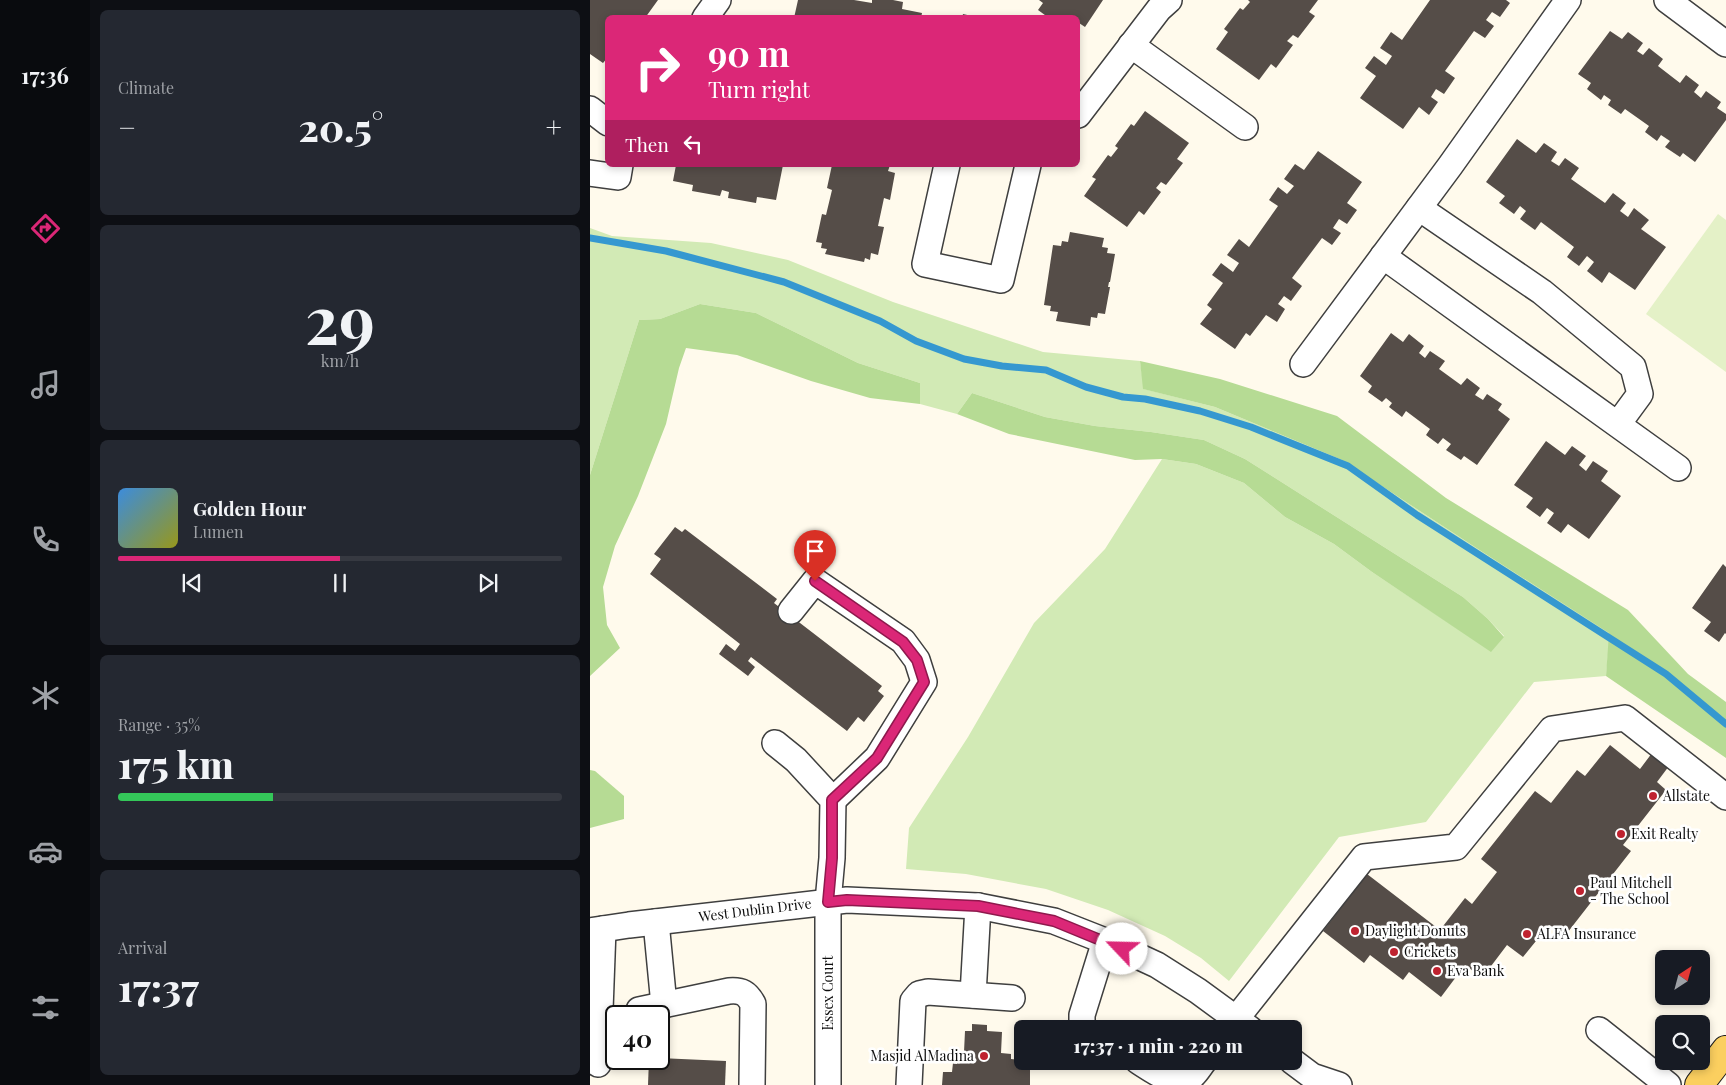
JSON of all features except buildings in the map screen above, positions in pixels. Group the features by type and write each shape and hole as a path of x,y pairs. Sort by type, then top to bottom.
{"main road":[{"path":"1699,1085 1726,1050"}],"street":[{"path":"707,15 718,0"},
{"path":"1080,112 1131,44 1159,9 1169,0"},
{"path":"1303,364 1568,0"},
{"path":"1667,0 1726,44"},
{"path":"1131,44 1245,128"},
{"path":"590,109 605,122"},
{"path":"590,173 618,177 620,167"},
{"path":"947,167 925,264 1001,280 1028,167"},
{"path":"1418,208 1542,292 1633,367 1640,394 1618,424"},
{"path":"1382,256 1678,468"},
{"path":"775,743 796,760 832,800 877,758 924,682 917,660 903,642 815,581 792,610"},
{"path":"1242,1020 1364,857 1456,847 1552,729 1625,718 1726,797"},
{"name":"Essex Court","path":"828,1085 828,902 832,858 832,800"},
{"name":"West Dublin Drive","path":"597,930 847,900 978,906 1054,921 1104,941 1157,965 1231,1020"},
{"path":"973,995 978,906"},
{"path":"656,922 664,1004"},
{"path":"597,930 595,1016 598,1064"},
{"path":"1082,1020 1104,941"},
{"path":"660,1005 729,991 739,990 748,994 753,1004 752,1085"},
{"path":"909,1085 913,1001 919,994 928,992 1012,998"},
{"path":"1599,1030 1668,1085"},
{"path":"1153,1070 1175,1083 1185,1081 1198,1070"},
{"path":"1302,1070 1314,1080 1340,1085"}],"green space":[{"path":"1718,214 1726,220 1726,372 1646,314"},
{"path":"590,228 612,236 711,243 788,260 893,302 1043,352 1140,361 1144,389 1215,407 1342,460 1610,633 1606,676 1534,682 1426,822 1339,837 1229,981 1201,958 1165,936 1108,910 1046,889 966,874 906,869 909,828 968,737 1034,623 1105,549 1162,459 1196,464 1244,483 1285,517 1334,544 1372,572 1491,651 1504,636 1463,597 1245,459 1204,440 1095,426 1045,417 972,393 957,414 920,404 920,383 858,363 756,313 700,304 660,319 639,320 590,475"},
{"path":"700,304 756,313 858,363 920,383 920,404 870,398 811,381 737,355 686,348 679,368 666,424 638,496 615,546 603,587 607,625 620,648 590,676 590,475 639,320 660,319"},
{"path":"1140,361 1220,379 1337,416 1446,498 1628,610 1688,674 1726,702 1726,758 1606,676 1609,633 1342,460 1215,407 1143,389"},
{"path":"972,393 1045,417 1095,426 1204,440 1245,459 1463,597 1488,619 1504,637 1491,652 1372,572 1334,544 1285,517 1244,483 1196,464 1162,459 1135,460 1009,434 957,414"},
{"path":"590,770 595,771 624,796 624,819 590,828"}],"waterway":[{"path":"590,238 666,251 784,282 880,321 916,341 964,359 1002,366 1046,370 1086,387 1123,397 1145,399 1200,411 1251,427 1348,466 1417,515 1666,674 1726,724"}],"place":[{"name":"Allstate","path":"1653,796"},
{"name":"Exit Realty","path":"1621,834"},
{"name":"Paul Mitchell - The School","path":"1580,891"},
{"name":"Daylight Donuts","path":"1355,931"},
{"name":"ALFA Insurance","path":"1527,934"},
{"name":"Crickets","path":"1394,952"},
{"name":"Eva Bank","path":"1437,971"},
{"name":"Masjid AlMadina","path":"984,1056"}],"route":[{"path":"815,581 903,642 917,660 924,682 877,758 832,800 832,858 828,902 847,900 978,906 1054,921 1122,949"}]}
